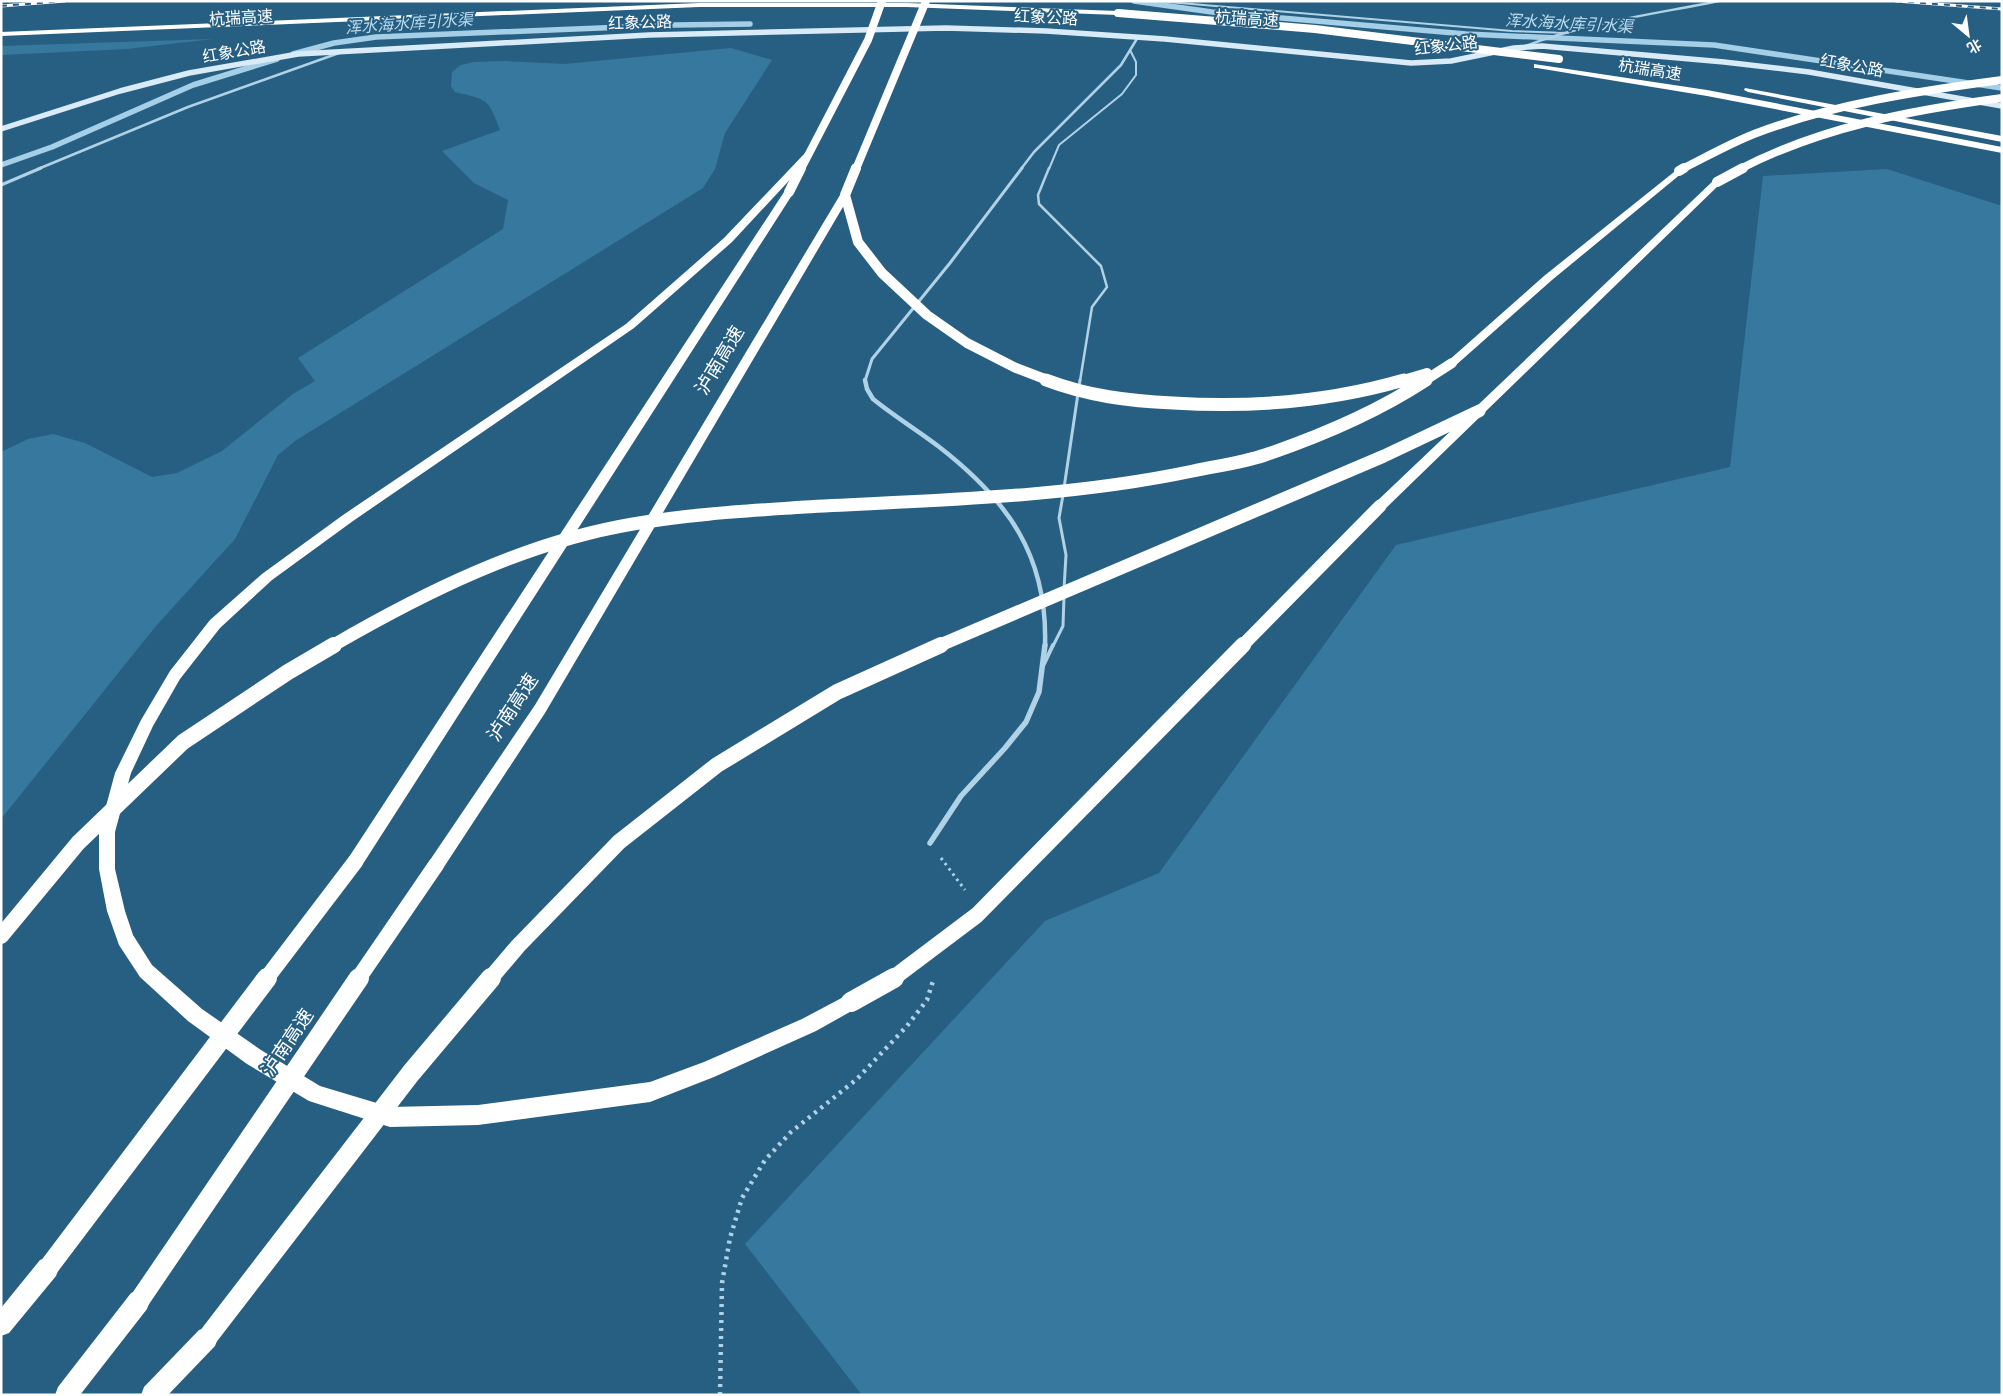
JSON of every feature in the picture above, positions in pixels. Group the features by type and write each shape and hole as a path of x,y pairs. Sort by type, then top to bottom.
{"highway":[{"name":"泸南高速","path":"1,1326 48,1268 355,862 789,192 868,40 882,1"},
{"name":"泸南高速","path":"66,1395 139,1300 436,865 540,708 844,195 926,1"},
{"name":"杭瑞高速","path":"1,34 699,5 906,5 1118,13 1315,28 1569,61"},
{"path":"739,14 890,14"},
{"path":"908,14 926,15"},
{"name":"杭瑞高速","path":"150,37 666,15"},
{"path":"945,15 1031,18"},
{"path":"1430,53 1498,62"},
{"name":"杭瑞高速","path":"1527,65 1707,93 2002,150"},
{"path":"1,936 78,843 183,742 288,672 386,615 503,561 572,538 597,532 632,524 704,514 1043,493 1159,478 1263,456 1396,400 1452,363 1548,278 1679,171 1753,135 1808,117 1875,100 2002,80"},
{"path":"1738,88 2002,138"},
{"path":"809,154 728,240 630,326 348,518 267,577 215,624 175,675 146,724 123,773 107,832 107,869 116,911 125,939 146,971 195,1015 254,1057 316,1094 390,1117 478,1115 650,1092 707,1070 809,1025 893,979 977,915 1380,506 1717,182 1777,151 1814,138 1904,115 2002,98"},
{"path":"844,195 858,242 882,273 927,315 989,355 1016,368 1070,389 1135,401 1185,405 1259,405 1299,402 1369,390 1399,382 1452,363"},
{"path":"152,1395 207,1338 410,1073 518,946 619,842 717,765 837,692 1008,615 1384,456 1479,410"}],"main road":[{"name":"红象公路","path":"1,129 120,91 226,66 308,53 639,36 891,28 989,28 1138,37 1412,63 1451,61 1523,47 1556,47 1776,67 2002,106"}],"street":[{"path":"1523,47 1563,34 1719,1"},
{"path":"930,843 946,816 966,790 1013,740 1027,721 1038,695 1044,664 1045,626 1040,590 1029,548 1018,526 995,498 965,469 873,399 867,392 864,379 865,372 872,359 950,263 1034,152 1121,65 1138,37"},
{"path":"1,184 180,110 350,50"}],"lane":[{"path":"1156,1 1512,31 1568,33"},
{"path":"1044,664 1063,626 1066,555 1059,518 1089,318 1092,307 1107,288 1101,266 1039,204 1038,195 1059,146 1122,94 1136,75 1136,62 1130,50"}],"path":[{"path":"930,843 966,889 962,898"},
{"path":"720,1395 722,1283 730,1238 742,1198 771,1153 792,1132 857,1079 907,1026 927,1000 936,972"}],"shaded area":[{"path":"213,39 127,49 1,55 1,46"},
{"path":"731,48 772,60 725,133 715,169 703,188 295,441 278,455 235,539 156,626 1,819 1,452 28,439 53,434 85,443 152,477 177,473 222,451 293,394 315,381 298,358 503,229 508,200 474,183 442,151 500,130 493,112 485,102 481,99 455,92 451,86 452,72 461,65 474,62 504,61 565,64"},
{"path":"1887,169 2002,206 2002,1395 862,1395 745,1244 1045,921 1159,873 1396,545 1730,467 1763,176"}],"waterway":[{"name":"浑水海水库引水渠","path":"1134,1 1212,12 1466,34 1714,45 2002,88"},
{"name":"浑水海水库引水渠","path":"293,54 334,43 376,37 674,25 750,24"},
{"name":"浑水海水库引水渠","path":"1,165 52,147 193,85 277,59"}],"railway":[{"path":"1,6 65,1"},
{"path":"1896,1 2002,9"}]}
